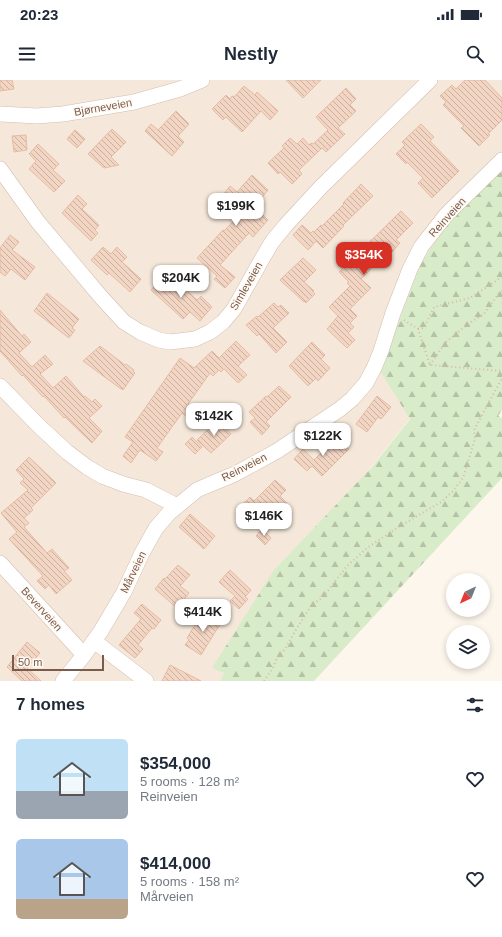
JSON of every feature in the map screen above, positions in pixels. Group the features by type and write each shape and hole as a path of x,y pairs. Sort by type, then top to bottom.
{"street":[{"name":"Bjørneveien","path":"0,114 37,116 63,114 134,102 180,89 202,80"},
{"name":"Simleveien","path":"0,169 38,222 124,322 140,332 159,340 170,342 195,339 210,332 234,309 265,253 285,226 320,188 430,80"},
{"name":"Reinveien","path":"177,506 197,490 235,474 277,451 340,409 352,399 366,383 374,368 410,269 421,247 446,215 502,160"},
{"path":"0,386 67,452 87,466 102,476 123,484 146,490 177,506"},
{"name":"Mårveien","path":"63,681 101,631 124,592 142,553 156,528 177,506"},
{"name":"Beverveien","path":"0,563 84,655"},
{"path":"94,641 146,681"}],"path":[{"path":"394,313 418,328 424,328 434,307 470,298 502,277"},
{"path":"430,365 445,343 468,324 484,314 502,290"},
{"path":"418,328 430,365"},
{"path":"430,365 502,371"},
{"path":"264,681 311,606 324,596 346,566 367,548 400,526 441,502 456,488 463,478 475,439 474,430 502,378"}],"shaded area":[{"path":"0,80 502,80 502,170 410,418 213,667 224,673 220,681 0,681"}],"green space":[{"path":"502,170 502,410 498,416 502,418 502,478 314,681 220,681 224,673 212,668 274,570 372,467 410,419 380,371 421,263 450,220"}],"building":[{"path":"0,80 12,80 14,89 0,91"},
{"path":"286,80 321,80 303,98"},
{"path":"465,80 485,80 502,98 502,120 488,134 490,135 479,146 461,128 464,126 443,105 446,102 440,96 452,85 456,89"},
{"path":"244,86 255,95 257,92 278,111 270,120 261,111 242,132 226,117 223,120 212,109 226,95 230,99 232,96 234,97"},
{"path":"346,88 356,99 350,105 356,111 338,128 345,134 326,152 322,148 299,170 302,174 292,184 280,172 278,174 268,163 284,148 282,146 290,138 297,144 303,138 309,145 311,143 313,144 328,130 316,117"},
{"path":"176,111 189,124 178,136 184,142 172,156 145,131 151,124 158,130"},
{"path":"421,124 434,137 430,141 459,171 432,198 418,183 423,178 407,162 406,164 396,154 405,145 402,142"},
{"path":"112,129 126,142 111,157 119,165 104,168 88,154"},
{"path":"75,130 85,139 77,148 67,139"},
{"path":"26,135 27,150 14,152 12,136"},
{"path":"38,144 59,164 53,170 65,181 54,192 29,169 36,161 29,154"},
{"path":"252,175 268,190 259,201 264,206 259,211 268,220 253,237 249,233 220,265 235,277 225,288 214,279 217,276 197,258 240,214 221,197 230,186 237,192"},
{"path":"361,184 373,196 343,225 344,226 323,248 316,241 308,250 293,235 302,225 311,233 321,225 322,226"},
{"path":"78,195 87,204 82,209 99,225 95,230 98,233 91,241 62,213"},
{"path":"401,211 413,223 396,240 400,243 392,252 390,249 361,279 371,288 350,309 357,316 350,323 354,327 348,333 355,340 347,348 327,329 338,316 329,307 350,286 347,283 349,282 339,272"},
{"path":"10,235 19,242 12,250 35,267 25,280 11,269 5,276 0,272 0,248"},
{"path":"103,247 111,254 117,247 127,257 122,262 141,279 130,292 109,273 107,275 91,260"},
{"path":"303,258 316,270 304,282 314,291 313,292 315,294 306,303 280,280"},
{"path":"162,278 167,283 173,278 197,300 201,296 212,307 200,321 190,312 183,319 151,290"},
{"path":"47,293 79,319 72,328 75,330 69,338 34,311"},
{"path":"274,303 278,307 281,305 289,313 273,328 287,342 276,353 259,334 257,336 246,325"},
{"path":"0,310 22,336 24,334 31,342 19,353 32,367 45,355 53,364 40,374 53,388 66,376 84,397 85,396 92,402 95,399 102,406 89,418 102,431 92,443 65,417 64,418 23,375 22,376 0,351"},
{"path":"236,341 250,355 238,366 247,375 238,383 224,369 221,372 219,370 213,376 210,373 188,404 195,408 188,417 182,413 157,448 163,452 156,461 140,450 131,463 123,456 133,442 125,437 180,358 194,368 212,351 219,358"},
{"path":"312,342 325,355 321,359 330,368 318,381 316,378 308,386 289,366"},
{"path":"100,346 134,370 133,371 135,373 123,390 83,361"},
{"path":"279,386 291,397 266,422 270,426 262,435 250,422 255,418 249,412"},
{"path":"377,396 391,407 381,419 378,417 367,432 356,424"},
{"path":"218,420 231,434 211,453 197,440"},
{"path":"192,437 202,447 195,454 185,444"},
{"path":"337,437 349,449 322,476 312,466 307,471 294,459 303,449 314,460"},
{"path":"29,457 56,483 31,508 33,510 24,518 29,523 24,527 47,553 52,549 69,568 64,571 72,580 56,594 49,585 45,589 37,581 43,576 9,539 17,532 1,513 28,490 20,483 24,479 16,470"},
{"path":"275,480 286,490 280,496 287,503 279,512 274,507 260,521 243,504 250,497 254,501"},
{"path":"190,514 215,536 204,549 179,527"},
{"path":"262,529 271,538 265,545 256,536"},
{"path":"178,565 190,575 180,586 189,593 177,608 155,589"},
{"path":"230,570 251,590 245,597 248,599 239,609 230,601 235,596 219,582"},
{"path":"142,604 161,620 154,629 152,628 138,645 143,649 135,658 119,645 141,619 134,613"},
{"path":"206,611 222,621 201,655 185,645 189,640 187,638 201,615 203,616"},
{"path":"27,642 40,653 27,668 41,681 22,681 7,667"},
{"path":"170,665 201,681 162,681"}]}
